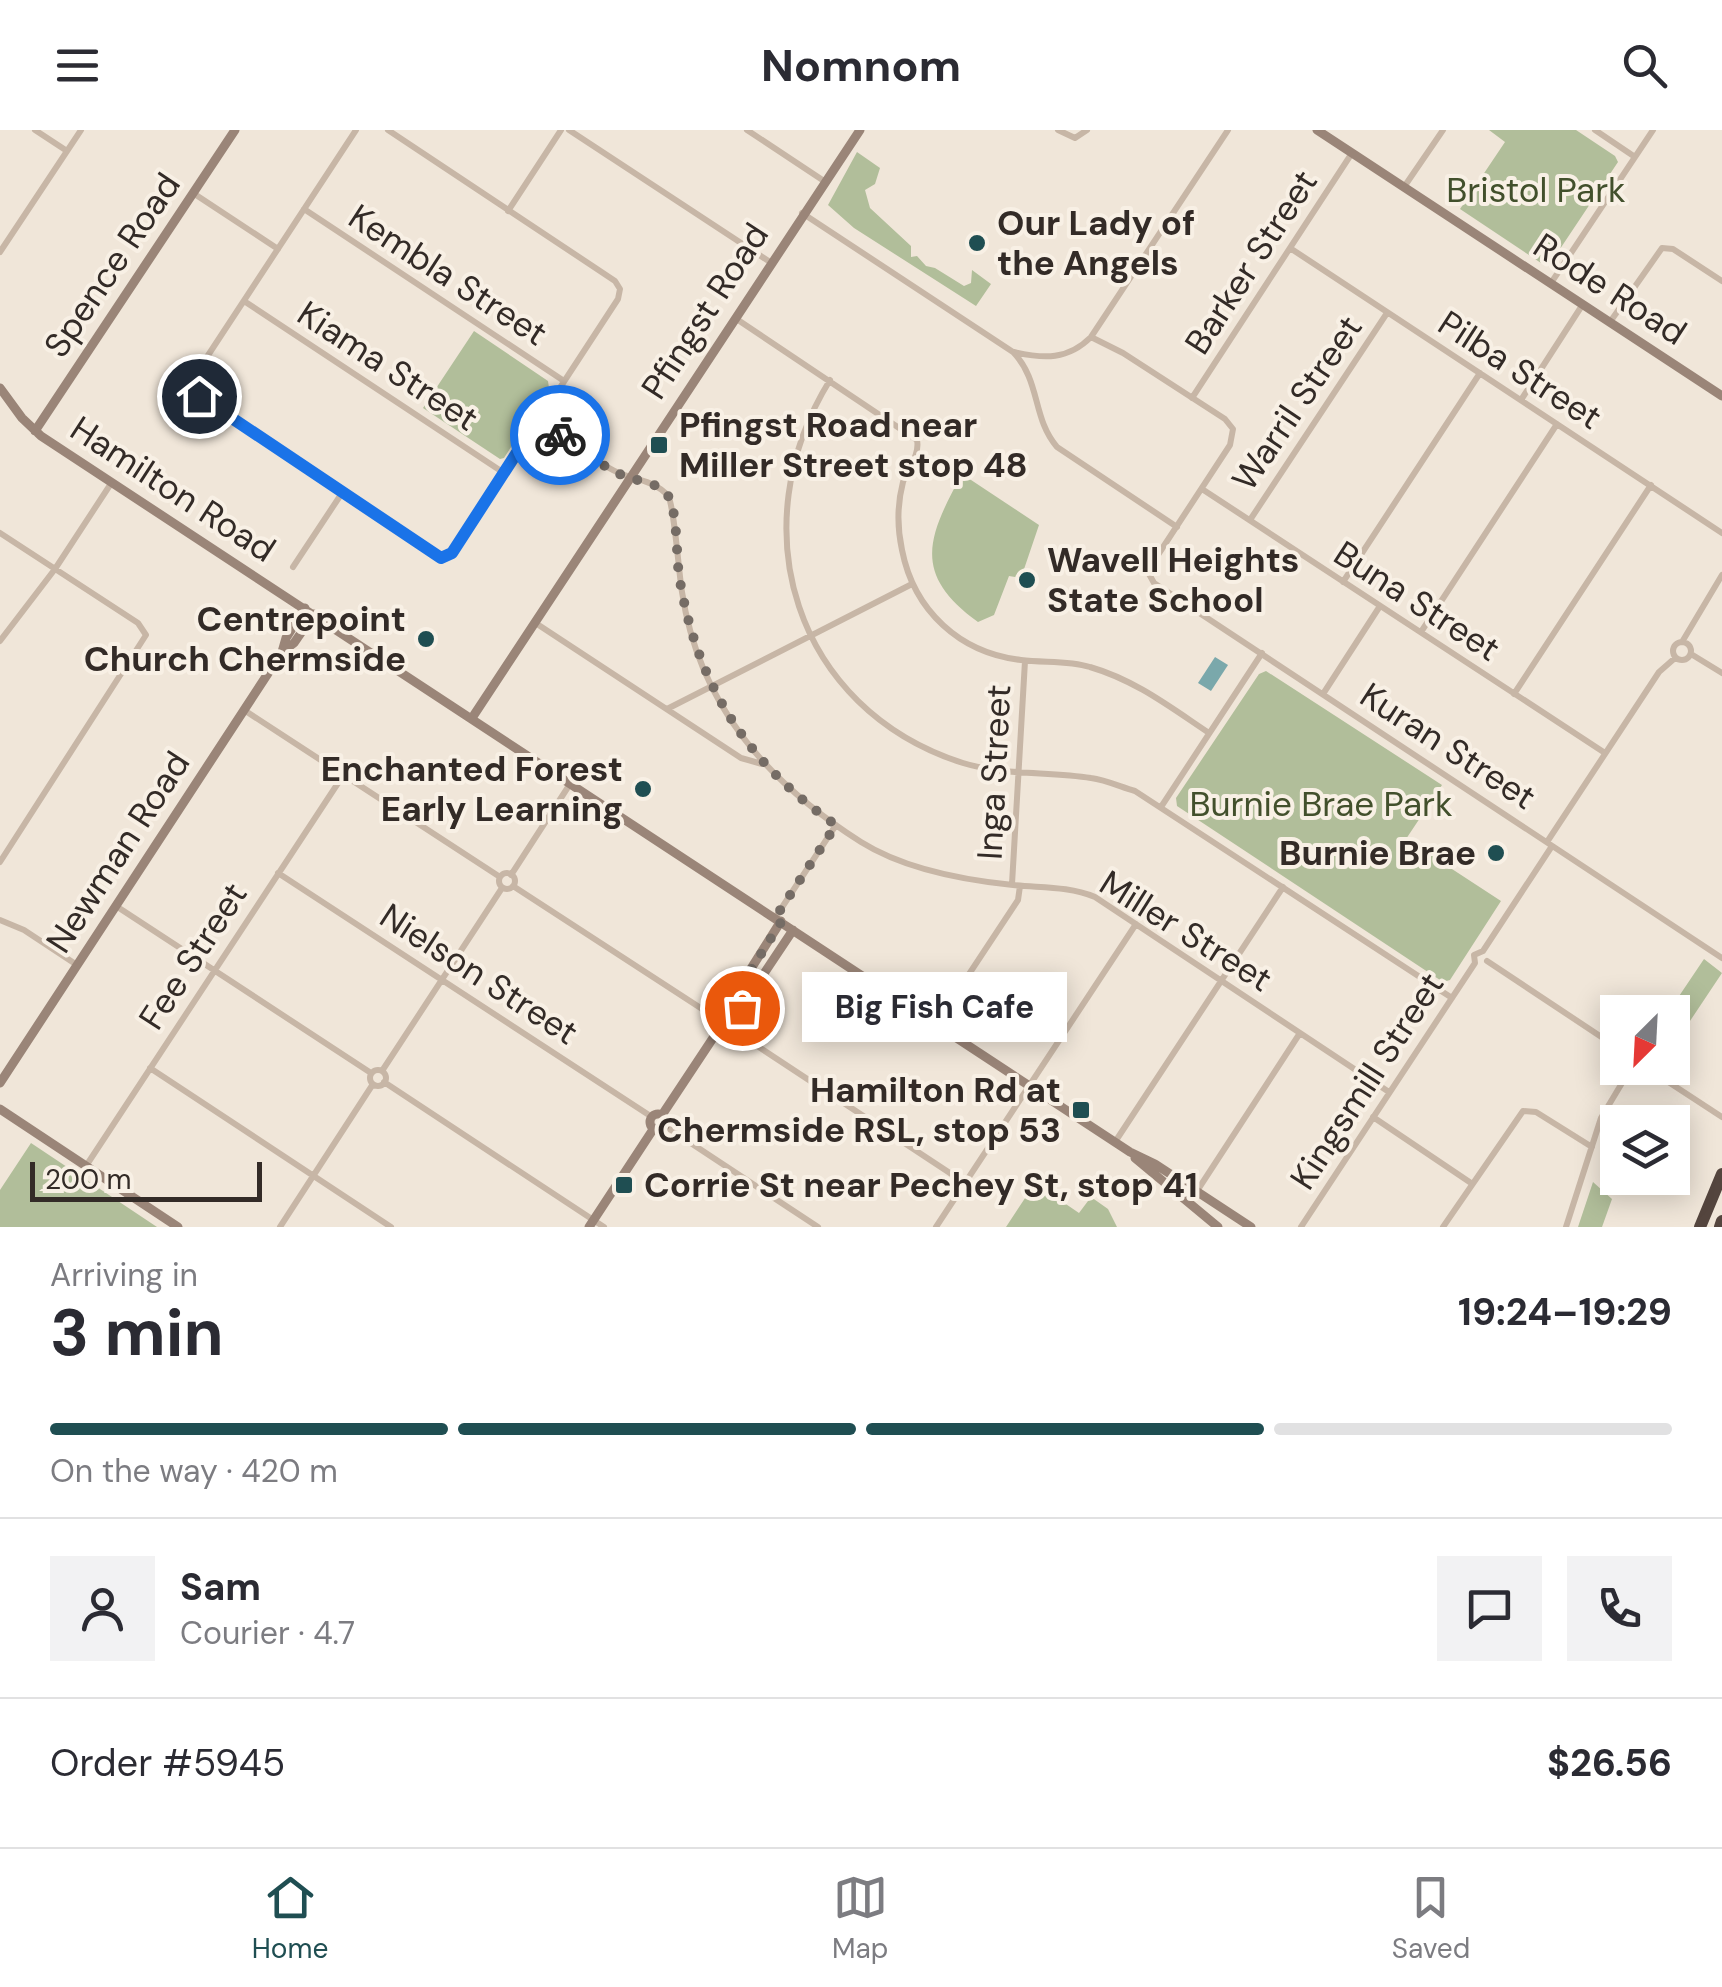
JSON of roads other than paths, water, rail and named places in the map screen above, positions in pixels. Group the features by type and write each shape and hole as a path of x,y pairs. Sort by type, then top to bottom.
{"highway":[{"path":"1700,1227 1722,1174"}],"main road":[{"name":"Spence Road","path":"35,430 234,130"},
{"name":"Rode Road","path":"1317,130 1722,396"},
{"name":"Pfingst Road","path":"472,718 856,132"},
{"name":"Hamilton Road","path":"0,388 35,430 1130,1152 1251,1227"},
{"name":"Newman Road","path":"0,1083 282,652 294,643 309,611"},
{"path":"724,1022 778,920"},
{"path":"591,1224 724,1022 794,930"},
{"path":"0,1109 178,1227"},
{"name":"Hamilton Road","path":"1130,1152 1150,1174 1218,1227"}],"street":[{"path":"35,130 67,151"},
{"path":"0,252 81,130"},
{"path":"356,130 198,372 196,387 207,404 444,558 452,553 564,382 618,299 620,289 615,281 388,130"},
{"path":"508,210 561,130"},
{"path":"569,130 770,262"},
{"path":"747,130 824,181"},
{"path":"1058,130 1076,138 1087,130"},
{"path":"1012,352 1056,356 1080,348 1091,337 1228,130"},
{"path":"1404,187 1443,130"},
{"path":"1595,130 1635,157"},
{"path":"1551,284 1653,130"},
{"name":"Barker Street","path":"1192,398 1352,153"},
{"path":"194,192 278,249"},
{"name":"Kembla Street","path":"304,210 564,382"},
{"path":"802,214 1012,352 1032,380 1044,428 1057,447 1177,527 1230,445 1234,432 1228,422 1192,398 1124,353 1091,337"},
{"name":"Pilba Street","path":"1290,248 1722,532"},
{"path":"1610,322 1662,248 1673,249 1722,281"},
{"name":"Kiama Street","path":"244,301 504,473"},
{"path":"1520,400 1583,304"},
{"name":"Warril Street","path":"1250,520 1387,313"},
{"path":"734,318 911,434 918,443 898,502 902,554 912,584 928,612 962,640 993,655 1084,665 1126,679 1209,733"},
{"path":"1342,582 1480,374"},
{"path":"830,380 800,436 785,516 791,577 812,636 843,684 885,724 916,744 960,762 1101,780 1135,791 1452,998"},
{"path":"538,420 629,477"},
{"path":"1420,632 1557,424"},
{"name":"Miller Street","path":"629,477 659,488 671,502 684,604 711,687 763,764 799,798 868,846 938,873 1075,890 1094,897 1389,1092"},
{"path":"0,641 55,569 113,481"},
{"path":"1514,694 1650,485"},
{"name":"Buna Street","path":"1202,489 1605,754"},
{"path":"293,567 342,493"},
{"name":"Kuran Street","path":"1177,527 1149,574 1156,584 1722,958"},
{"path":"0,534 138,623 146,632 142,644 0,862"},
{"path":"1691,654 1684,660 1675,658 1674,646 1682,642 1722,575"},
{"path":"667,710 912,584"},
{"path":"1323,694 1380,606"},
{"path":"534,622 745,761 763,764"},
{"path":"1682,642 1690,645 1691,654"},
{"path":"1160,807 1262,653"},
{"path":"1691,654 1722,673"},
{"name":"Kingsmill Street","path":"1301,1227 1475,963 1475,953 1484,952 1660,669 1675,658"},
{"name":"Inga Street","path":"1016,885 1025,661"},
{"path":"244,710 500,877 511,875"},
{"name":"Fee Street","path":"86,1166 344,774"},
{"path":"513,886 511,875 571,783"},
{"path":"778,920 836,825"},
{"name":"Nielson Street","path":"278,873 818,1227"},
{"path":"384,1082 382,1071 502,888 500,877"},
{"path":"936,1024 1018,900 1016,885"},
{"path":"502,888 513,886 965,1183"},
{"path":"1116,1142 1284,888"},
{"path":"116,906 371,1073 382,1071"},
{"path":"0,920 24,930 77,964"},
{"path":"936,1227 1136,924"},
{"path":"1484,952 1486,962 1600,1036"},
{"path":"1475,963 1486,962"},
{"path":"1197,1191 1300,1033"},
{"path":"150,1068 391,1227"},
{"path":"371,1073 373,1084"},
{"path":"280,1227 373,1084 384,1082 591,1224 604,1227"},
{"path":"1566,1227 1605,1108 1620,1085"},
{"path":"1673,1085 1722,1117"},
{"path":"1443,1227 1517,1116 1526,1110 1536,1112 1592,1147"},
{"path":"1373,1117 1472,1184"}],"water":[{"path":"1215,657 1228,665 1211,691 1198,683"}],"place":[{"name":"Our Lady of the Angels","path":"977,243"},
{"name":"Pfingst Road near Miller Street stop 48","path":"659,445"},
{"name":"Wavell Heights State School","path":"1027,580"},
{"name":"Centrepoint Church Chermside","path":"426,639"},
{"name":"Enchanted Forest Early Learning","path":"643,789"},
{"name":"Burnie Brae","path":"1496,853"},
{"name":"Big Fish Cafe","path":"742,1008"},
{"name":"Hamilton Rd at Chermside RSL, stop 53","path":"1081,1110"},
{"name":"Corrie St near Pechey St, stop 41","path":"624,1185"}],"park label":[{"name":"Bristol Park","path":"1536,190"},
{"name":"Burnie Brae Park","path":"1321,804"}]}
